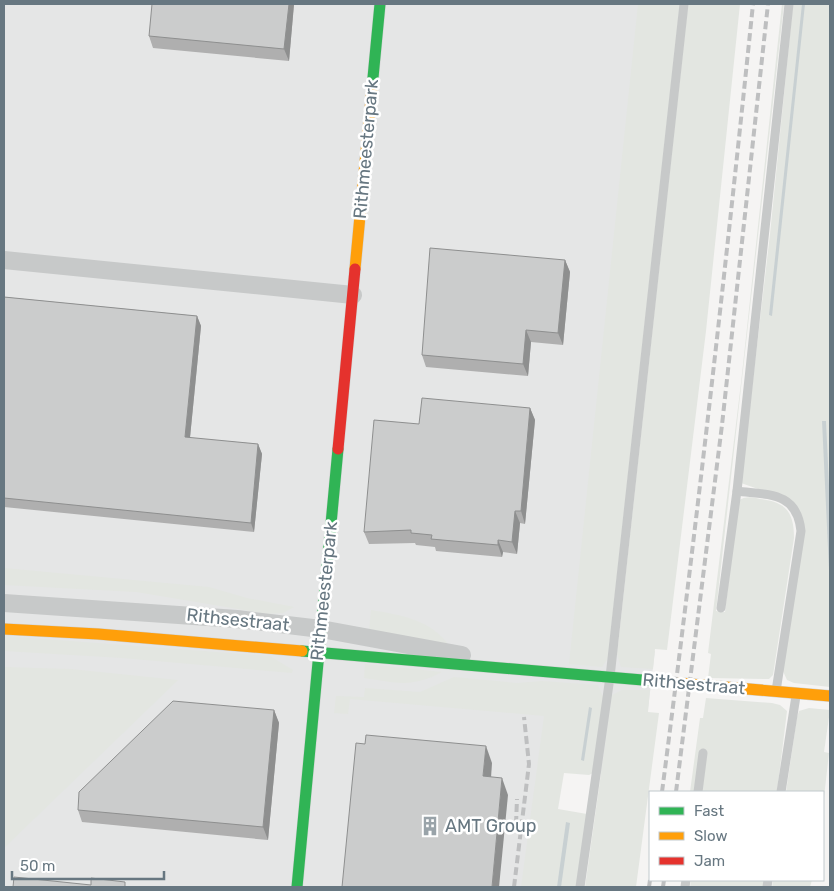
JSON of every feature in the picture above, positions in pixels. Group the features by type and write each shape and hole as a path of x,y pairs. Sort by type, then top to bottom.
{"street":[{"name":"Rithmeesterpark","path":"297,887 380,4"},
{"path":"4,260 352,295"},
{"name":"Rithsestraat","path":"4,603 149,611 321,629 558,672"},
{"name":"Rithsestraat","path":"4,629 98,634 830,696"}],"lane":[{"path":"580,887 610,677 684,4"},
{"path":"721,608 737,491 789,4"},
{"path":"737,491 779,496 788,501 800,522 801,531 776,691"},
{"path":"782,791 796,693"},
{"path":"698,791 703,753"}],"shaded area":[{"path":"4,4 679,4 608,642 655,651 648,709 603,774 560,767 554,811 574,887 4,887"},
{"path":"638,4 680,4 608,658 602,667 569,664"},
{"path":"688,4 740,4 706,331 667,650 655,649 653,669 621,667 617,654"},
{"path":"782,4 784,4 716,611 725,612 738,501 751,497 769,500 782,506 790,515 794,529 794,538 773,675 769,679 708,678 711,654 708,653 741,383"},
{"path":"793,4 830,4 830,687 794,683 787,680 782,669 799,513 761,490 741,483 770,234"},
{"path":"802,4 805,4 772,316 769,315"},
{"path":"822,421 826,421 830,507 830,591"},
{"path":"4,568 209,587 247,598 294,607 283,613 268,614 136,592 4,585"},
{"path":"371,610 403,616 423,624 432,629 448,644 369,631"},
{"path":"4,636 270,656 293,670 292,673 122,658 4,651"},
{"path":"365,664 442,672 422,680 395,683 364,678"},
{"path":"4,667 71,669 178,680 4,848"},
{"path":"454,677 517,683 542,681 598,685 604,699 593,773 589,775 564,773 558,809 587,814 576,887 521,887 544,716 350,699 348,714 334,713 336,696 364,697 365,688 420,692"},
{"path":"622,690 650,690 648,712 659,713 636,887 585,887 612,695"},
{"path":"706,698 772,703 780,705 787,711 777,791 702,791 707,751 700,749 694,791 690,791 700,718 703,718"},
{"path":"589,707 592,708 584,761 581,760"},
{"path":"809,708 830,710 824,752 829,753 824,797 824,791 786,791 799,711"},
{"path":"566,822 570,823 561,887 557,887"},
{"path":"691,881 764,881 763,887 690,887"},
{"path":"773,881 812,881 810,887 772,887"}],"building":[{"path":"152,4 289,4 284,49 149,36"},
{"path":"430,248 565,260 558,333 526,330 523,364 422,355"},
{"path":"4,297 197,316 185,437 258,444 251,523 4,498"},
{"path":"422,398 530,408 521,511 515,511 512,542 498,540 498,545 431,539 432,535 411,533 411,530 364,532 374,420 419,424"},
{"path":"173,701 274,710 263,827 78,810 79,792"},
{"name":"AMT Group","path":"366,735 486,746 483,776 502,778 492,887 342,887 356,743 365,744"},
{"path":"14,877 91,885 91,878 125,882 125,887 13,887"}],"railway":[{"path":"662,791 710,398 753,4"},
{"path":"676,791 722,425 768,4"},
{"path":"514,887 529,764 524,717"},
{"path":"516,824 517,799"},
{"path":"649,887 650,881"},
{"path":"663,887 664,881"}],"traffic: fast":[{"path":"372,88 380,4"},
{"path":"297,887 338,449"},
{"path":"302,651 666,682"}],"traffic: slow":[{"path":"355,269 372,88"},
{"path":"4,629 98,634 302,651"},
{"path":"666,682 830,696"}],"traffic: jam":[{"path":"338,449 355,269"}],"place":[{"name":"AMT Group","path":"430,826"}]}
